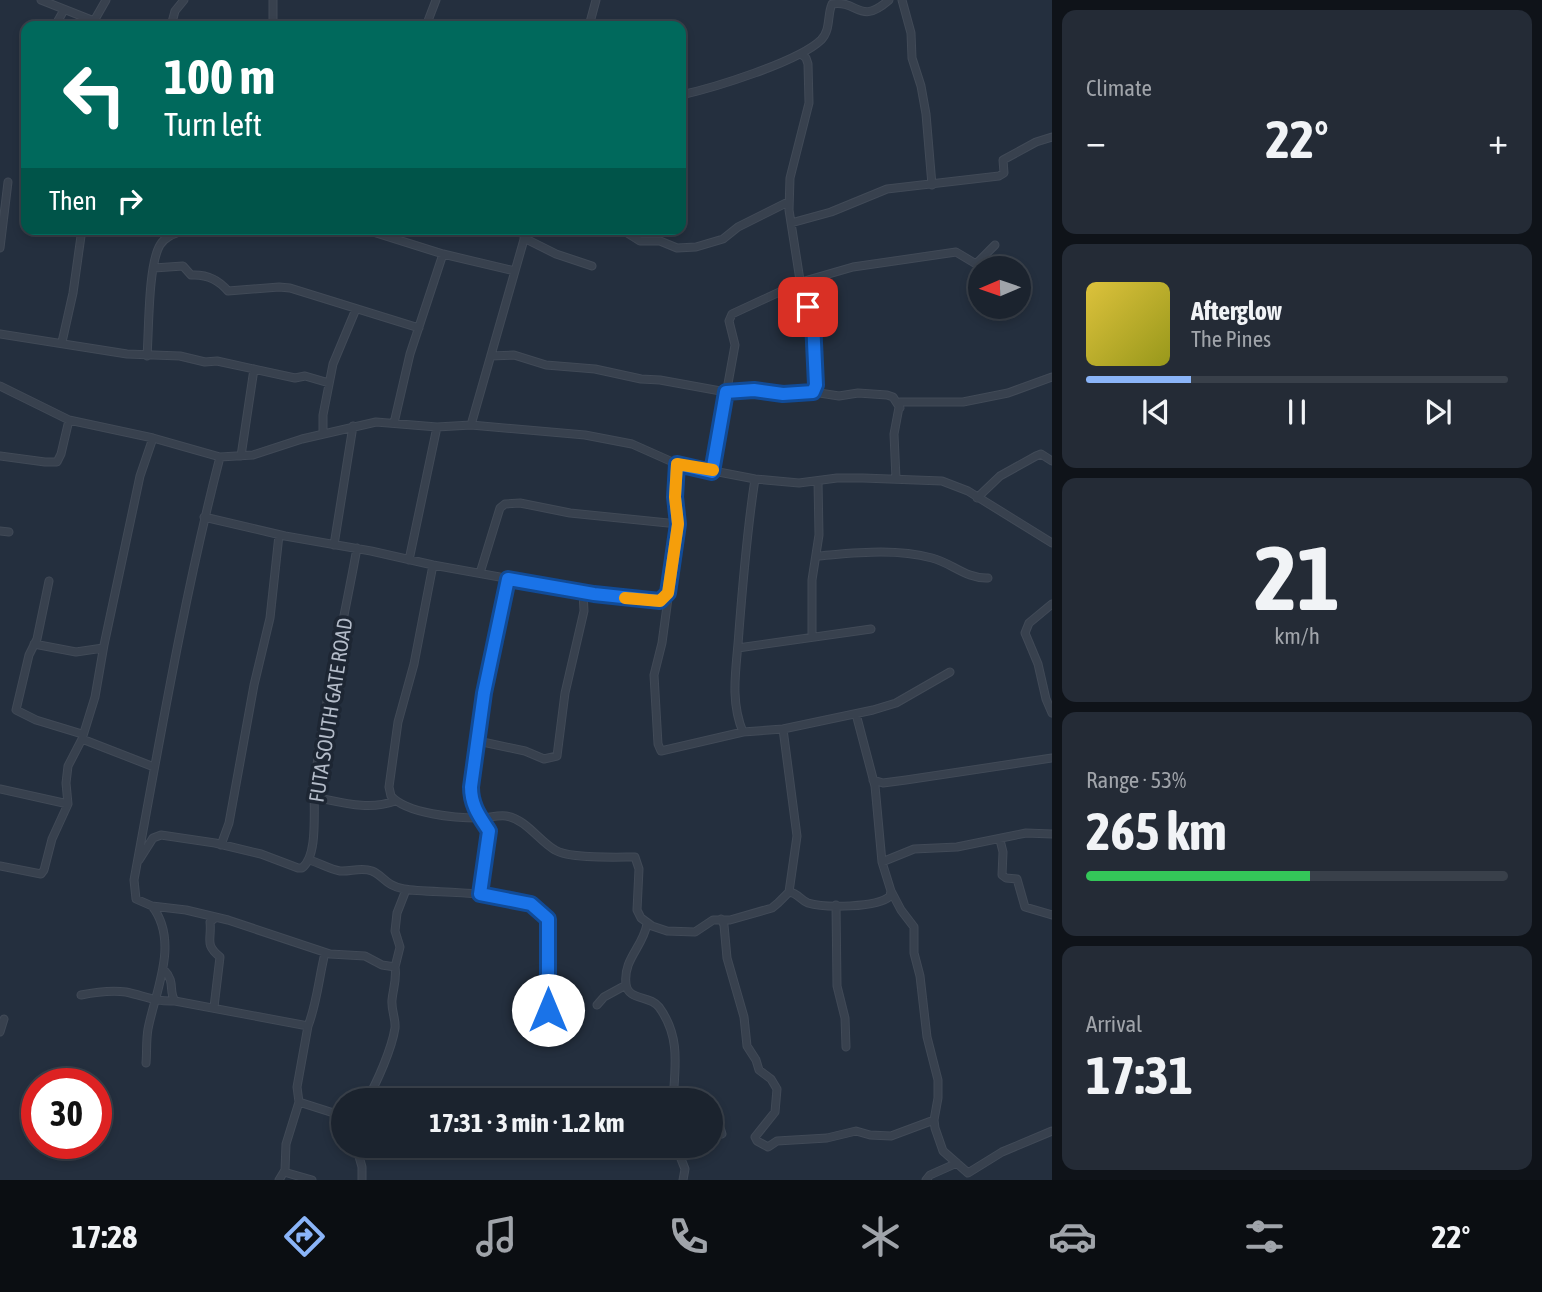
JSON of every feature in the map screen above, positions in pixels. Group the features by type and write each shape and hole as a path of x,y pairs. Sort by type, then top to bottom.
{"street":[{"path":"41,0 88,21"},
{"path":"96,21 106,0"},
{"path":"172,21 175,11 184,0"},
{"path":"273,0 274,21"},
{"path":"428,21 436,0"},
{"path":"590,21 596,0"},
{"path":"686,94 722,85 801,54 823,37 832,4 842,3 859,11 869,12 879,9 889,0"},
{"path":"902,0 911,33 912,58 926,114 932,185"},
{"path":"58,21 64,10"},
{"path":"801,54 808,64 809,103 790,178 789,202 802,293 813,321 816,385 813,392"},
{"path":"791,223 831,212 887,189 1002,175 1003,160 1052,136"},
{"path":"0,248 8,182"},
{"path":"630,235 640,241 660,241 669,247 695,247 723,239 738,227 789,202"},
{"path":"62,342 73,293 81,235"},
{"path":"147,356 154,268 160,244 172,235"},
{"path":"383,235 443,254 515,271"},
{"path":"471,425 525,235"},
{"path":"524,238 556,254 592,266"},
{"path":"712,472 735,345 729,318 751,304 802,282 852,267 956,252 976,264 995,245"},
{"path":"394,422 401,388 443,254"},
{"path":"154,268 183,266 191,275 207,275 228,291 290,288 419,328"},
{"path":"323,434 323,415 329,383 337,354 356,309"},
{"path":"0,334 147,356 180,356 205,362 215,360 295,378 305,376 329,383"},
{"path":"491,356 514,355 546,365 595,369 726,392 754,390 783,394 813,392 839,396 858,393 887,395 893,397 900,408"},
{"path":"241,456 254,369"},
{"path":"896,479 894,434 900,408 898,404 904,400 963,402 1008,393 1052,377"},
{"path":"0,386 69,420 153,438 220,457 264,452 353,426 394,422 437,427 471,425 585,435 625,442 677,464 755,480 799,483 836,478 942,481 954,484 1014,517 1052,543"},
{"path":"0,456 57,462 69,420"},
{"path":"334,545 353,426"},
{"path":"410,560 437,427"},
{"path":"0,866 43,873 50,844 68,804 66,772 82,737 95,697 140,476 153,438"},
{"path":"977,498 1000,476 1036,456 1041,454 1052,461"},
{"path":"220,457 204,517 154,767 136,865 134,894 136,899 152,906 186,909 325,953 365,956 382,965 395,967"},
{"path":"677,464 675,497 678,524 662,643 654,675 659,748 667,750 743,732 783,729 856,714 896,703 950,672"},
{"path":"743,732 735,698 735,666 746,534 755,480"},
{"path":"812,637 812,580 819,535 818,481"},
{"path":"480,573 499,508 505,503 678,524"},
{"path":"204,517 279,535 508,579 583,592 660,601 667,608"},
{"path":"221,845 229,823 254,685 270,618 279,535"},
{"name":"FUTA SOUTH GATE ROAD","path":"309,860 312,852 314,797 330,688 357,548"},
{"path":"817,556 909,553 935,558 975,578 988,578"},
{"path":"433,565 414,664 398,722 389,787 391,796 395,801 419,810 478,818 512,818 533,831 555,850 567,854 635,857 639,869 638,910 641,918 648,924 667,930 691,932 713,920 730,920 772,908 789,892 797,836 783,729"},
{"path":"480,894 489,831 478,818 471,794 484,693 508,579"},
{"path":"48,581 16,710 154,767"},
{"path":"478,741 525,751 544,759 557,756 565,693 584,611 583,592"},
{"path":"660,601 668,593"},
{"path":"1052,604 1029,623 1025,633 1038,664 1052,713"},
{"path":"738,648 871,629"},
{"path":"34,644 76,652 103,648"},
{"path":"856,714 873,780 882,862 891,891 914,927 914,953 920,976 927,1037 938,1080 934,1120 943,1151 970,1176 1002,1152 1052,1131"},
{"path":"873,780 883,783 916,779 1052,758"},
{"path":"0,789 68,804"},
{"path":"314,797 359,806 382,806 395,801"},
{"path":"882,862 914,849 957,847 1026,833 1052,834"},
{"path":"136,865 153,838 161,835 261,854 298,868 302,868 309,860 335,870 373,872 390,886 406,890 449,890 531,904 548,919 549,1027"},
{"path":"1000,840 1003,852 1002,875 1017,879 1025,907 1052,915"},
{"path":"373,1088 383,1069 393,1036 395,1023 392,997 400,947 395,931 397,913 406,890"},
{"path":"881,902 890,896 891,891"},
{"path":"789,892 812,904 881,902 901,910"},
{"path":"836,905 837,986 845,1018 846,1047"},
{"path":"146,1063 148,1030 157,1002 158,983 164,970 164,939 158,913 152,906"},
{"path":"214,1007 220,957 212,951 209,943 210,922 215,918"},
{"path":"721,919 730,971 744,1017 747,1046 759,1070 771,1079 777,1089 775,1112 755,1137 757,1141 768,1147 777,1140 827,1138 856,1131 891,1136 934,1120"},
{"path":"648,924 646,934 630,956 626,967 626,985 631,994 656,1004 672,1031 677,1056 674,1088"},
{"path":"279,1180 284,1172 286,1144 299,1102 298,1087 308,1026 316,1003 325,953"},
{"path":"164,970 171,979 172,998 175,1001"},
{"path":"597,1005 604,997 626,985"},
{"path":"81,995 124,992 157,1002 175,1001 214,1007 308,1026"},
{"path":"0,1032 4,1019"},
{"path":"299,1102 331,1112"},
{"path":"359,1158 362,1180"},
{"path":"681,1158 685,1169 683,1180"},
{"path":"926,1180 930,1175 957,1163"},
{"path":"284,1172 312,1180"}],"slow traffic":[{"path":"625,598 660,601 668,593 678,524 675,497 677,464 712,472 713,470"}],"route":[{"path":"548,1010 548,919 531,904 480,894 489,831 478,818 471,787 484,693 508,579 594,594 660,601 668,593 678,524 675,497 677,464 712,472 726,392 813,392 816,385 813,321 808,307"}]}
